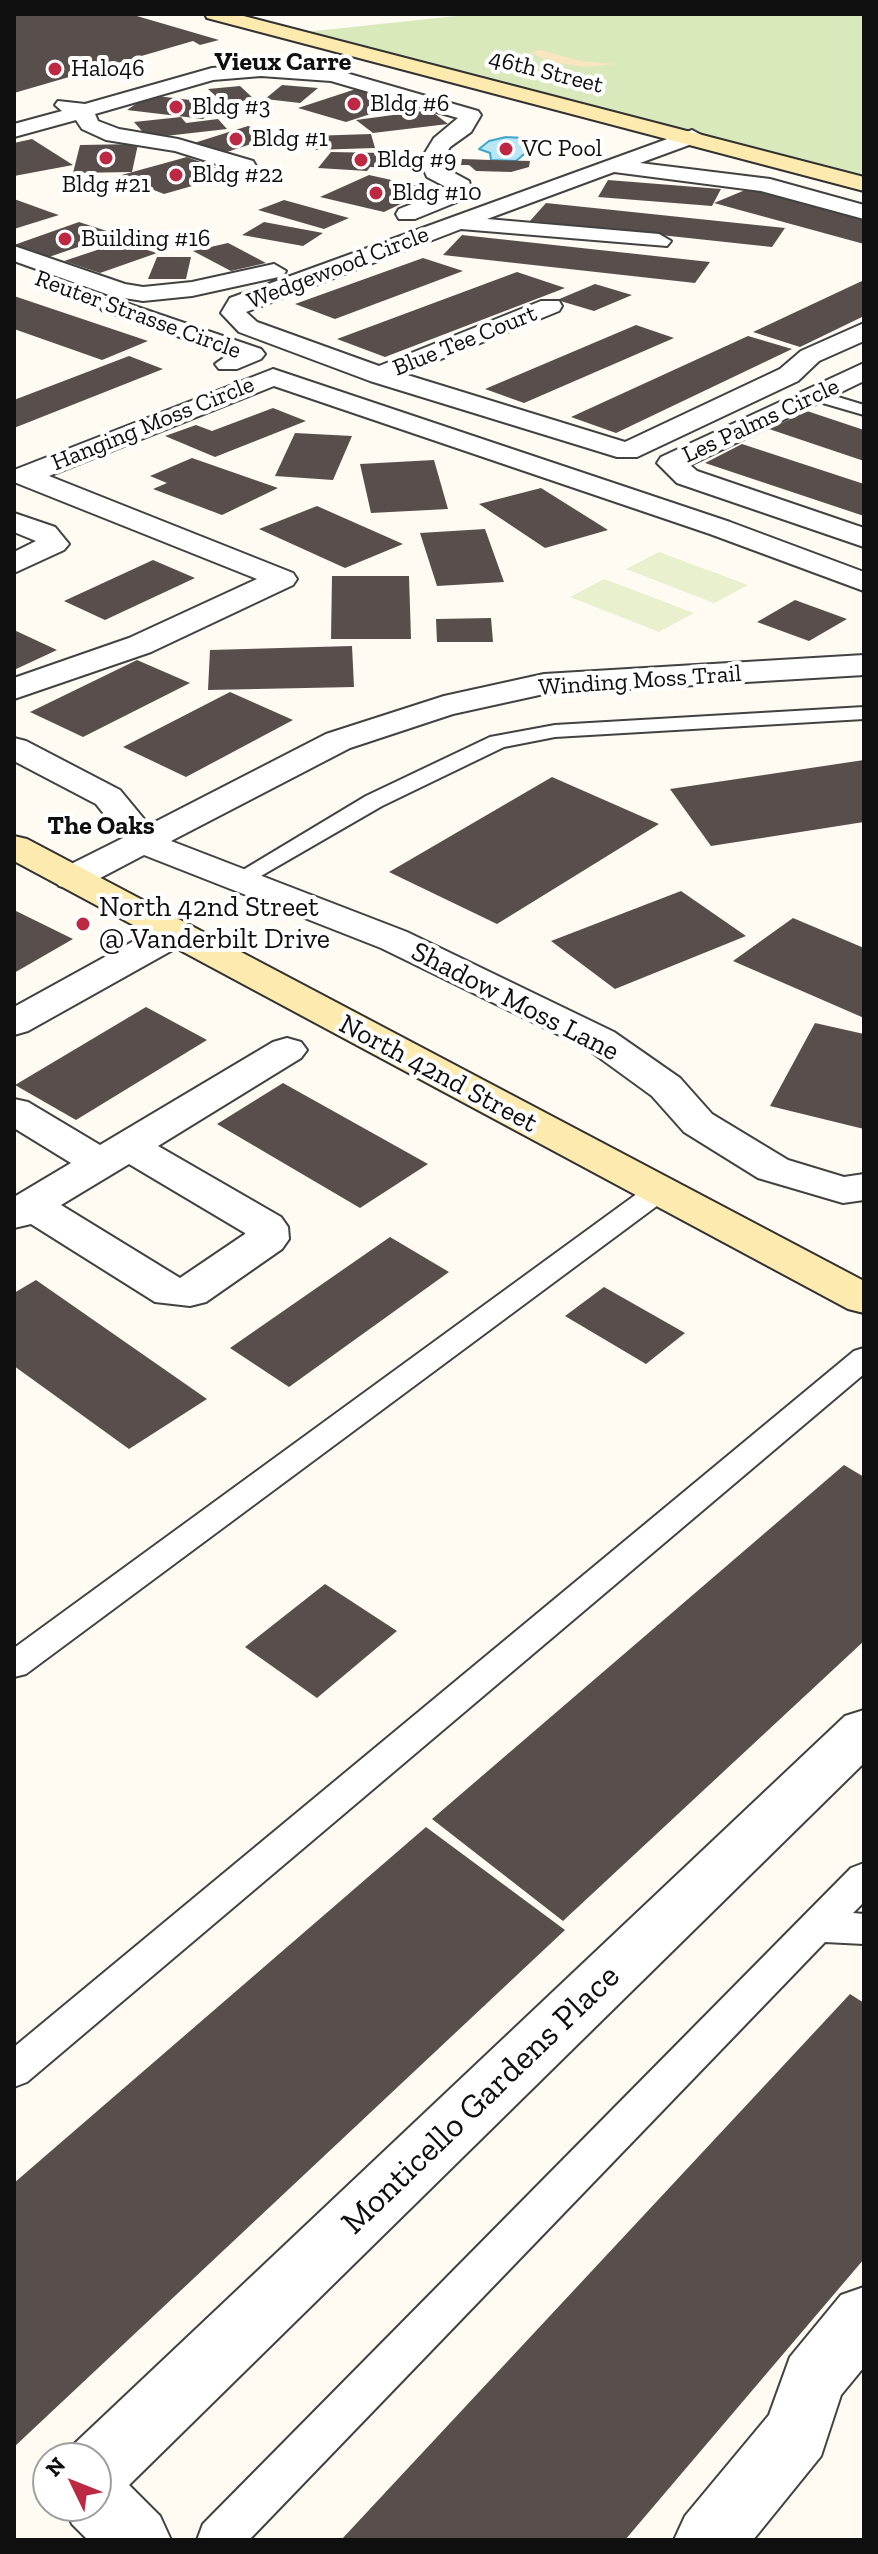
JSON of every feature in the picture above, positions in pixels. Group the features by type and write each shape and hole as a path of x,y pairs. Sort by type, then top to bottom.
{"street":[{"name":"46th Street","path":"214,14 692,136 864,184"},
{"path":"14,131 73,108 299,37"},
{"path":"14,120 212,74 261,70 332,75 471,115 470,120 442,143 431,161 435,172 456,181 461,186 461,192 380,225"},
{"path":"73,108 89,125 114,135 178,145 245,166"},
{"name":"Wedgewood Circle","path":"671,463 379,375 248,327 233,313 239,303 692,136"},
{"name":"Wedgewood Circle","path":"614,166 762,184 864,212"},
{"path":"456,224 659,241"},
{"path":"14,253 121,291 158,294 258,276 295,265 339,242"},
{"name":"Reuter Strasse Circle","path":"14,271 252,354 210,371"},
{"name":"Blue Tee Court","path":"379,375 550,306"},
{"path":"627,451 789,375 810,356 864,331"},
{"name":"Les Palms Circle","path":"864,371 671,463 687,477 864,538"},
{"name":"Hanging Moss Circle","path":"14,689 140,645 282,579 24,476 273,377 720,528 864,582"},
{"path":"14,522 45,533 54,544 14,564"},
{"name":"Winding Moss Trail","path":"72,878 338,741 444,706 544,684 864,665"},
{"path":"14,748 108,797 145,843"},
{"name":"Shadow Moss Lane","path":"145,843 394,940 600,1040 666,1087 698,1123 773,1169 843,1190 864,1187"},
{"name":"North 42nd Street","path":"14,847 864,1299"},
{"path":"14,1023 174,934"},
{"path":"14,1111 115,1154 266,1227 267,1239 190,1292 171,1292 23,1210 115,1154 287,1050"},
{"name":"Monticello Gardens Place","path":"112,2455 864,1730"},
{"path":"709,2540 797,2433 813,2379 864,2317"},
{"path":"112,2516 136,2540"}],"lane":[{"path":"815,395 864,410"},
{"path":"239,879 374,801 498,742 555,731 864,713"},
{"path":"14,1665 659,1191"},
{"path":"14,2070 139,1951 864,1358"},
{"path":"219,2540 864,1878"},
{"path":"817,1927 864,1929"}],"green space":[{"path":"475,14 864,14 864,178 305,32"},
{"path":"659,552 748,585 714,603 626,569"},
{"path":"604,579 694,613 659,632 570,597"}],"sand":[{"path":"541,50 580,61 615,64 584,67 549,62 530,52"}],"water":[{"name":"VC Pool","path":"506,137 523,138 536,144 516,161 491,160 490,153 479,149 489,141"}],"building":[{"name":"Halo46","path":"14,14 130,14 219,40 200,45 193,41 14,93"},
{"path":"282,85 318,88 300,103 265,99"},
{"path":"240,86 255,100 223,103 208,89"},
{"name":"Bldg #6","path":"362,87 410,101 346,122 298,108"},
{"name":"Bldg #3","path":"149,95 223,104 203,119 127,110"},
{"path":"430,110 448,124 373,133 356,120"},
{"path":"181,117 186,123 218,119 227,129 148,138 134,122"},
{"name":"Bldg #1","path":"248,126 278,135 224,153 194,143"},
{"path":"371,134 375,148 313,150 310,136"},
{"path":"32,139 73,165 14,176 14,143"},
{"name":"Bldg #21","path":"138,144 132,172 73,173 80,145"},
{"name":"Bldg #9","path":"331,152 401,154 392,168 370,167 367,171 318,168"},
{"name":"Bldg #22","path":"187,157 234,174 164,194 118,176"},
{"path":"462,159 530,161 529,167 511,172 476,171 469,165 461,165"},
{"name":"Bldg #10","path":"369,175 432,189 384,212 320,197"},
{"path":"608,180 721,189 712,206 598,197"},
{"path":"750,188 864,218 864,244 714,203"},
{"path":"14,199 50,212 59,215 14,229"},
{"path":"284,200 349,218 324,229 258,210"},
{"path":"546,203 785,228 772,247 530,221"},
{"name":"Building #16","path":"79,222 116,234 49,257 14,245"},
{"path":"264,222 323,233 303,246 242,235"},
{"path":"462,235 710,262 695,283 443,255"},
{"path":"121,242 157,253 100,273 64,261"},
{"path":"228,243 266,263 231,271 193,251"},
{"path":"157,257 191,257 186,279 148,279"},
{"path":"423,258 463,271 335,319 295,304"},
{"path":"517,272 565,288 385,357 337,339"},
{"path":"864,280 864,316 800,347 753,332"},
{"path":"595,284 632,295 594,311 557,300"},
{"path":"14,296 148,341 102,360 14,329"},
{"path":"636,325 674,338 524,403 485,389"},
{"path":"748,336 792,349 616,433 571,417"},
{"path":"129,356 163,369 14,428 14,400"},
{"path":"273,408 306,421 215,457 165,436 196,425 212,431"},
{"path":"807,411 864,430 864,461 769,429"},
{"path":"295,433 352,436 333,480 275,476"},
{"path":"742,444 864,484 864,516 705,463"},
{"path":"192,458 278,488 222,515 153,489 167,483 150,476"},
{"path":"434,460 448,509 371,513 360,464"},
{"path":"541,488 608,530 545,548 479,504"},
{"path":"317,506 403,544 345,568 259,529"},
{"path":"485,529 504,582 437,586 420,533"},
{"path":"153,560 195,578 105,620 64,601"},
{"path":"332,576 409,576 411,639 331,639"},
{"path":"795,600 847,619 809,641 757,622"},
{"path":"491,618 493,642 437,642 436,619"},
{"path":"14,630 57,650 14,670"},
{"path":"352,646 354,687 208,690 210,650"},
{"path":"137,660 190,683 83,737 30,712"},
{"path":"230,692 293,720 186,777 123,747"},
{"path":"864,760 864,822 711,846 670,789"},
{"path":"552,777 659,824 497,924 389,872"},
{"path":"681,891 746,936 615,989 551,941"},
{"path":"14,910 73,939 14,973"},
{"path":"793,918 864,948 864,1018 733,961"},
{"path":"146,1007 207,1040 76,1120 15,1085"},
{"path":"815,1023 864,1034 864,1129 770,1106"},
{"path":"283,1083 428,1164 360,1208 217,1124"},
{"path":"390,1237 449,1272 289,1387 230,1348"},
{"path":"36,1280 207,1399 129,1449 14,1366 14,1293"},
{"path":"604,1287 685,1333 646,1364 565,1316"},
{"path":"844,1465 864,1477 864,1641 563,1921 432,1819"},
{"path":"325,1584 397,1631 317,1698 245,1647"},
{"path":"426,1827 565,1930 14,2447 14,2183"},
{"path":"850,1994 864,2003 864,2259 625,2540 341,2540"}],"place":[{"name":"Halo46","path":"55,69"},
{"name":"Bldg #6","path":"354,104"},
{"name":"Bldg #3","path":"176,107"},
{"name":"Bldg #1","path":"236,139"},
{"name":"VC Pool","path":"506,149"},
{"name":"Bldg #21","path":"106,158"},
{"name":"Bldg #9","path":"361,160"},
{"name":"Bldg #22","path":"176,175"},
{"name":"Bldg #10","path":"376,193"},
{"name":"Building #16","path":"65,239"},
{"name":"North 42nd Street @ Vanderbilt Drive","path":"83,924"}],"district":[{"name":"Vieux Carre","path":"283,63"},
{"name":"The Oaks","path":"101,827"}]}
